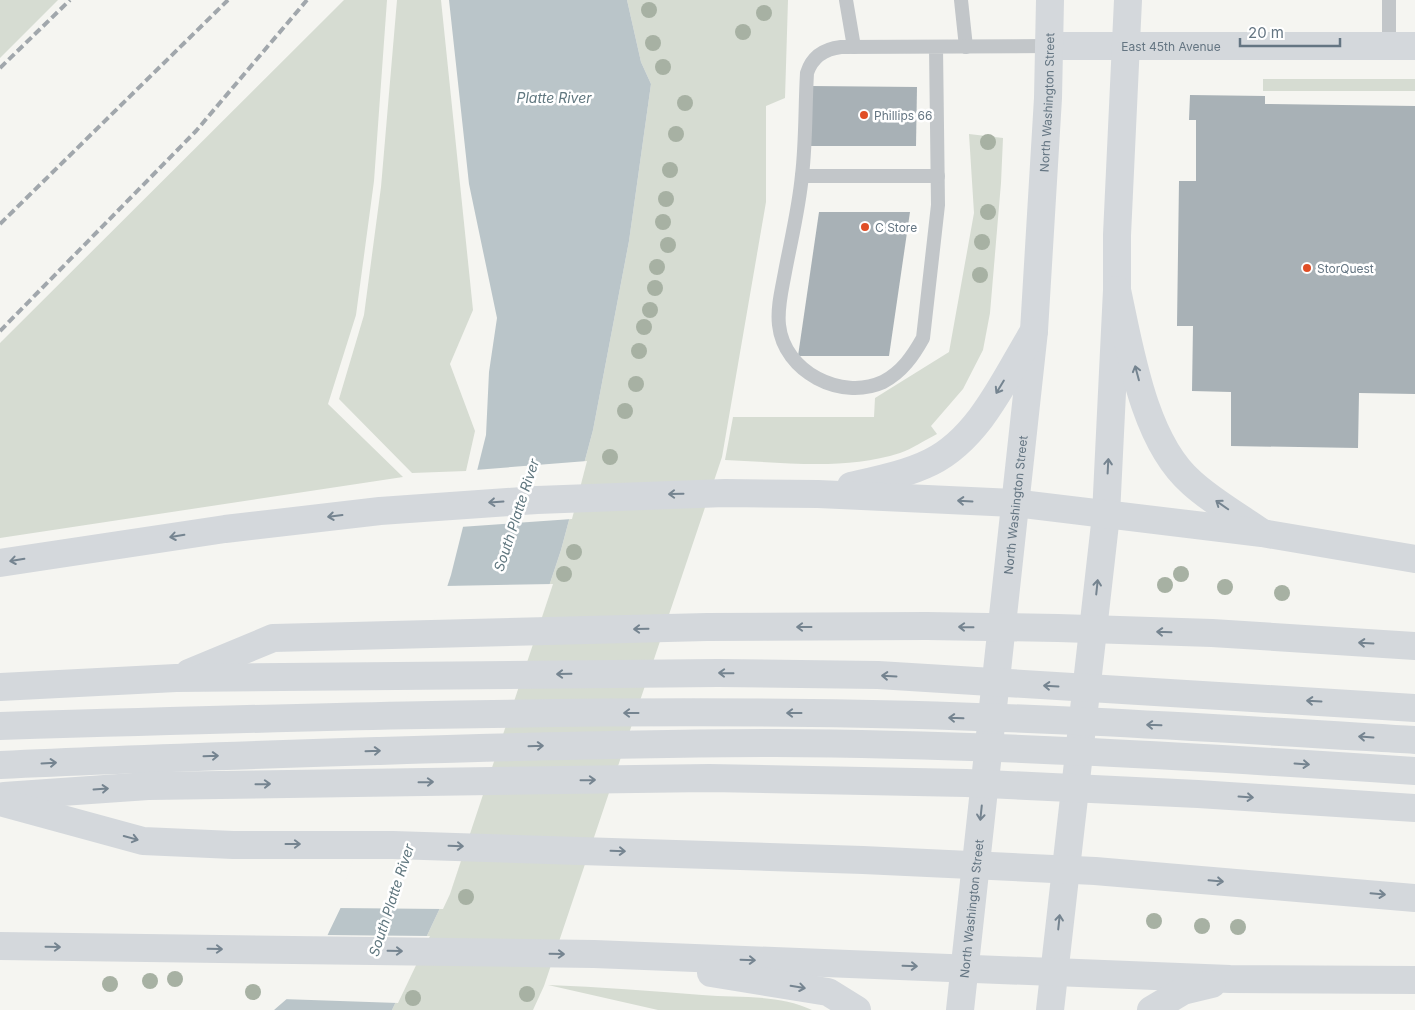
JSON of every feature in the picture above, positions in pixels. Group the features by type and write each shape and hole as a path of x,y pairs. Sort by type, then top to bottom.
{"main road":[{"name":"North Washington Street","path":"960,1010 1034,330 1050,0"},
{"path":"1050,1010 1106,515 1118,290 1118,235 1128,0"},
{"name":"East 45th Avenue","path":"1049,46 1402,46"},
{"path":"1118,290 1128,339 1157,438 1191,483 1262,533"},
{"path":"818,494 886,478 932,462 968,435 1034,330"},
{"path":"0,563 225,529 380,511 537,500 725,493 818,494 1014,503 1262,533 1415,559"},
{"path":"176,678 273,638 757,627 955,626 1212,633 1415,646"},
{"path":"0,686 176,678 746,673 878,675 1415,708"},
{"path":"0,726 556,713 813,713 1202,727 1415,740"},
{"path":"0,765 122,759 605,744 778,743 968,747 1201,757 1415,772"},
{"path":"0,796 148,786 684,778 966,783 1198,794 1415,808"},
{"path":"0,802 143,841 233,845 393,845 853,859 1167,877 1415,898"},
{"path":"0,946 594,954 1230,979 1415,980"},
{"path":"594,954 828,992 857,1010"},
{"path":"1151,1010 1183,991 1230,979"}],"lane":[{"path":"846,0 854,47"},
{"path":"961,0 966,47"},
{"path":"1389,0 1402,46"},
{"path":"936,47 938,205 923,338 913,356 900,371 883,382 857,388 830,384 805,371 792,356 782,338 779,325 780,301 802,176 809,66 824,51 832,48 854,47 1049,46"},
{"path":"802,176 938,176"}],"shaded area":[{"path":"0,0 58,0 0,58"},
{"path":"344,0 387,0 374,181 356,315 328,404 403,477 0,538 0,343"},
{"path":"397,0 441,0 473,310 450,364 475,431 466,471 412,473 339,399 364,315 381,187"},
{"path":"627,0 788,0 785,98 766,106 766,202 722,457 544,986 533,1010 392,1010 447,893 561,550 593,430 629,241 651,84 641,62"},
{"path":"1263,79 1415,79 1415,91 1263,91"},
{"path":"969,134 1003,138 990,313 983,350 963,389 931,426 937,434 900,453 879,459 857,462 813,464 725,460 733,417 874,417 875,398 949,352 974,213"},
{"path":"548,985 772,999 786,1001 812,1010 658,1010"}],"water":[{"name":"Platte River","path":"449,0 627,0 641,62 651,84 629,241 593,430 561,550 447,893 392,1010 274,1010 304,984 341,907 451,575 486,435 489,372 497,318 469,184"}],"pier":[{"path":"587,461 572,519 460,527 475,470"},
{"path":"553,584 450,894 443,909 337,908 445,586"},
{"path":"324,935 430,936 398,1003 282,999 302,982"}],"building":[{"path":"811,86 917,87 916,146 811,146"},
{"path":"1190,95 1265,96 1265,104 1415,106 1415,394 1359,393 1358,448 1231,446 1231,392 1192,391 1193,326 1177,326 1179,181 1196,181 1196,120 1189,120"},
{"path":"819,212 910,212 889,356 798,356"}],"railway":[{"path":"0,68 70,0"},
{"path":"0,224 228,0"},
{"path":"0,331 196,131 307,0"}],"place":[{"name":"Phillips 66","path":"864,115"},
{"name":"C Store","path":"865,227"},
{"name":"StorQuest","path":"1307,268"}],"water label":[{"name":"South Platte River","path":"516,515"},
{"name":"South Platte River","path":"391,900"}]}
